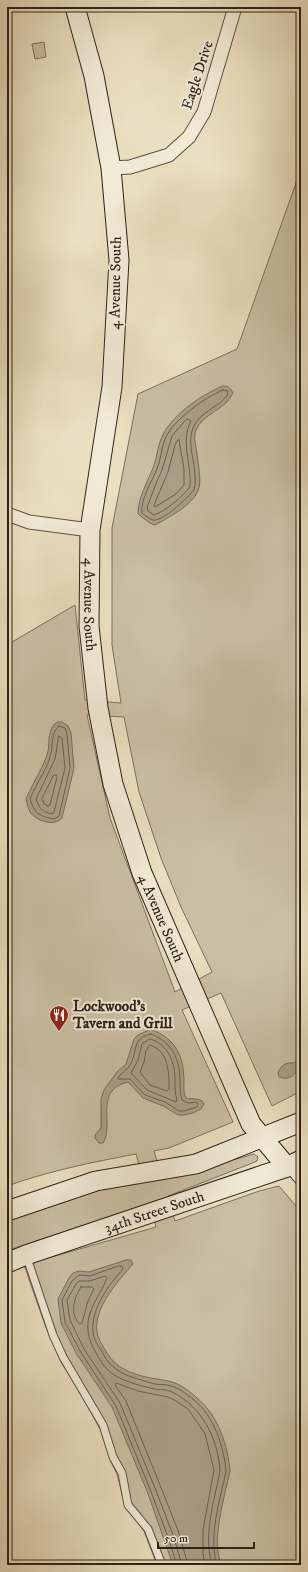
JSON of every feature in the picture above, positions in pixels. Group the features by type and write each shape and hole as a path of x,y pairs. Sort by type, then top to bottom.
{"street":[{"name":"4 Avenue South","path":"75,7 94,76 111,168 119,260 112,387 90,530 89,626 98,708 113,784 142,873 158,911 251,1124 263,1138 294,1163"},
{"name":"Eagle Drive","path":"111,168 130,167 169,155 189,137 204,112 235,7"},
{"path":"7,514 29,522 90,530"},
{"path":"7,1211 96,1181 196,1164 301,1122"},
{"name":"34th Street South","path":"7,1263 26,1255 294,1163"}],"lane":[{"path":"294,1163 301,1183"},
{"path":"26,1255 53,1335 63,1357 103,1425 113,1457 122,1473 128,1504 148,1529 162,1565"}],"shaded area":[{"path":"44,42 46,57 35,59 32,44"},
{"path":"301,169 301,1091 272,1106 221,993 182,1010 233,1122 169,1148 154,1151 162,1177 194,1171 254,1154 258,1157 257,1161 168,1196 175,1221 259,1191 279,1186 301,1212 301,1565 157,1565 144,1531 125,1506 117,1474 111,1462 101,1431 61,1362 45,1325 24,1265 156,1227 150,1203 7,1251 7,1217 67,1197 143,1179 136,1154 71,1167 7,1186 7,645 75,605 85,700 121,703 112,645 112,528 138,394 237,349","holes":["87,715 124,717 139,792 161,858 181,907 212,972 175,992 110,818"]}],"water":[{"path":"223,386 227,386 233,393 230,399 204,419 199,424 195,433 200,478 198,491 191,501 179,511 155,525 150,523 138,514 138,508 165,431 187,407 196,400"},
{"path":"57,722 62,722 68,726 71,733 74,768 62,818 55,822 46,822 37,818 30,812 26,799 44,762 48,751 50,732"},
{"path":"151,1029 167,1038 180,1055 186,1098 202,1101 204,1104 201,1109 193,1113 178,1115 163,1106 143,1098 128,1082 117,1086 111,1092 108,1100 106,1135 103,1143 99,1143 95,1138 95,1135 101,1128 101,1099 104,1090 117,1072 126,1064 134,1039 138,1035"},
{"path":"301,1058 301,1069 298,1069 290,1077 279,1077 278,1073 282,1066 289,1063 294,1063"},
{"path":"126,1260 131,1260 133,1264 114,1286 103,1304 97,1323 98,1336 107,1354 115,1363 136,1374 172,1382 182,1386 192,1393 204,1405 216,1422 227,1451 230,1471 218,1532 217,1545 222,1565 173,1565 147,1491 112,1407 76,1353 61,1323 58,1299 73,1273 79,1271 89,1272"}],"place":[{"name":"Lockwood's Tavern and Grill","path":"59,1032"}]}
